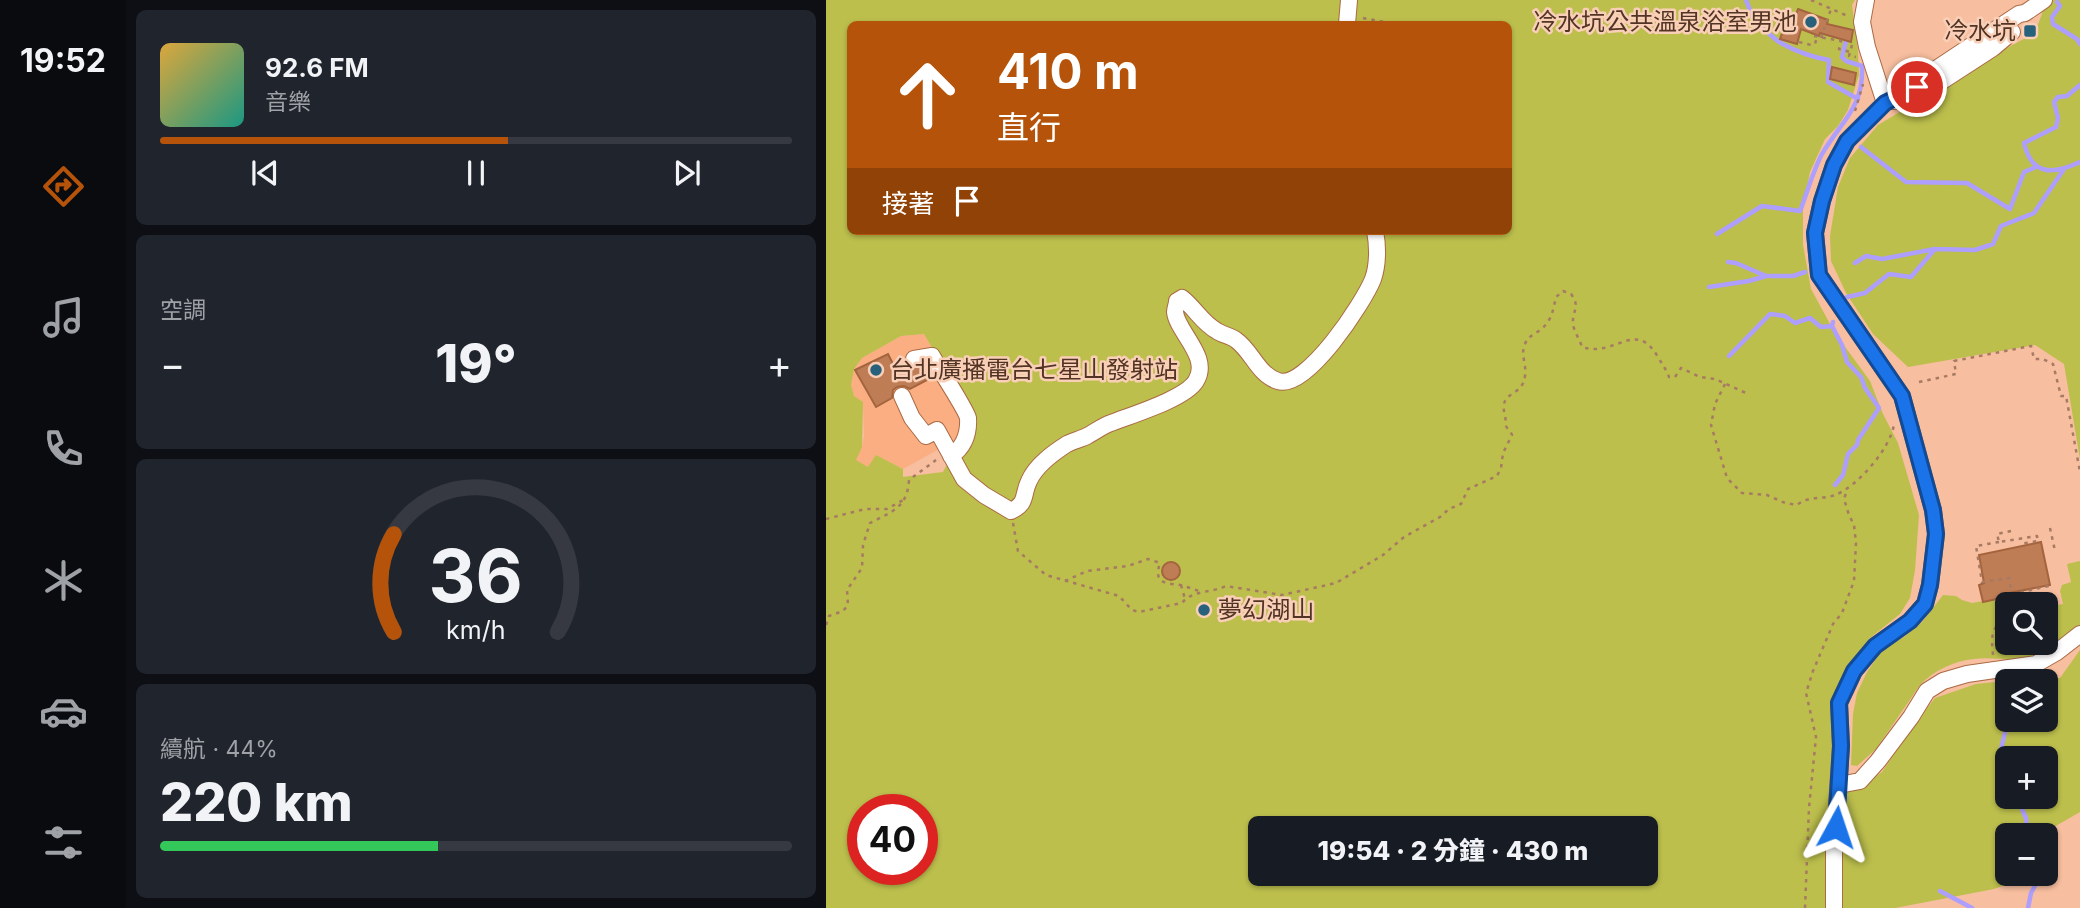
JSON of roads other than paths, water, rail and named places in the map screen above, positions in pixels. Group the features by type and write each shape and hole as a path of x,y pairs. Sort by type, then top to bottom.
{"street":[{"path":"1866,0 1862,22 1885,103"},
{"path":"1835,908 1834,848 1841,746 1839,703 1854,671 1875,646 1910,621 1925,604 1936,534 1933,510 1902,396 1819,275 1815,233 1822,201 1834,165 1847,141 1885,103 2044,0"},
{"path":"1885,103 1919,96 2011,38 2027,26 2025,13"},
{"path":"1993,48 2024,23 2025,13"},
{"path":"1885,103 1917,87 1989,40 2012,32"},
{"path":"902,396 912,418 926,436 937,430 964,479 972,487 1011,511 1019,507 1025,498 1028,481 1044,461 1110,423 1174,398 1189,389 1198,379 1198,355 1175,313 1177,301 1182,298 1216,331 1237,340 1262,371 1279,382 1287,382 1304,372 1333,343 1354,312 1373,279 1376,262 1375,235"},
{"path":"914,359 932,356 968,416 966,437 960,449 951,456"},
{"path":"1839,785 1860,781 1911,717 1927,691 1943,681 1966,674 2036,664 2080,634"}],"waterway":[{"path":"1746,0 1755,23 1787,46 1804,54 1829,60 1828,82 1858,99"},
{"path":"2057,2 2060,6 2052,17 2053,24 2077,39 2080,44"},
{"path":"1717,234 1762,206 1800,211 1822,154 1850,113 1859,93 1862,66 1842,57 1847,37"},
{"path":"2080,85 2054,102 2058,118 2056,127 2024,143 2032,162 2045,170 2061,169 2080,162"},
{"path":"1861,147 1906,182 1967,183 2010,209 2024,172 2036,167"},
{"path":"1855,263 1866,256 1882,259 1935,249 1975,250 1993,244 2001,226 2034,213 2064,169"},
{"path":"1847,297 1865,293 1889,274 1911,277 1935,249"},
{"path":"1728,262 1766,276"},
{"path":"1709,287 1805,272"},
{"path":"1729,356 1770,314 1785,316 1795,323 1810,318 1821,327 1832,326"},
{"path":"1833,322 1832,326 1847,362 1861,377 1879,408 1857,445 1848,454 1843,475 1835,485"},
{"path":"2002,746 2005,732"},
{"path":"2022,809 2026,823"},
{"path":"2028,908 2035,886"},
{"path":"1940,891 1972,908"}],"place":[{"name":"冷水坑公共溫泉浴室男池","path":"1811,22"},
{"name":"冷水坑","path":"2030,31"},
{"name":"台北廣播電台七星山發射站","path":"876,370"},
{"name":"夢幻湖山","path":"1204,610"}]}
